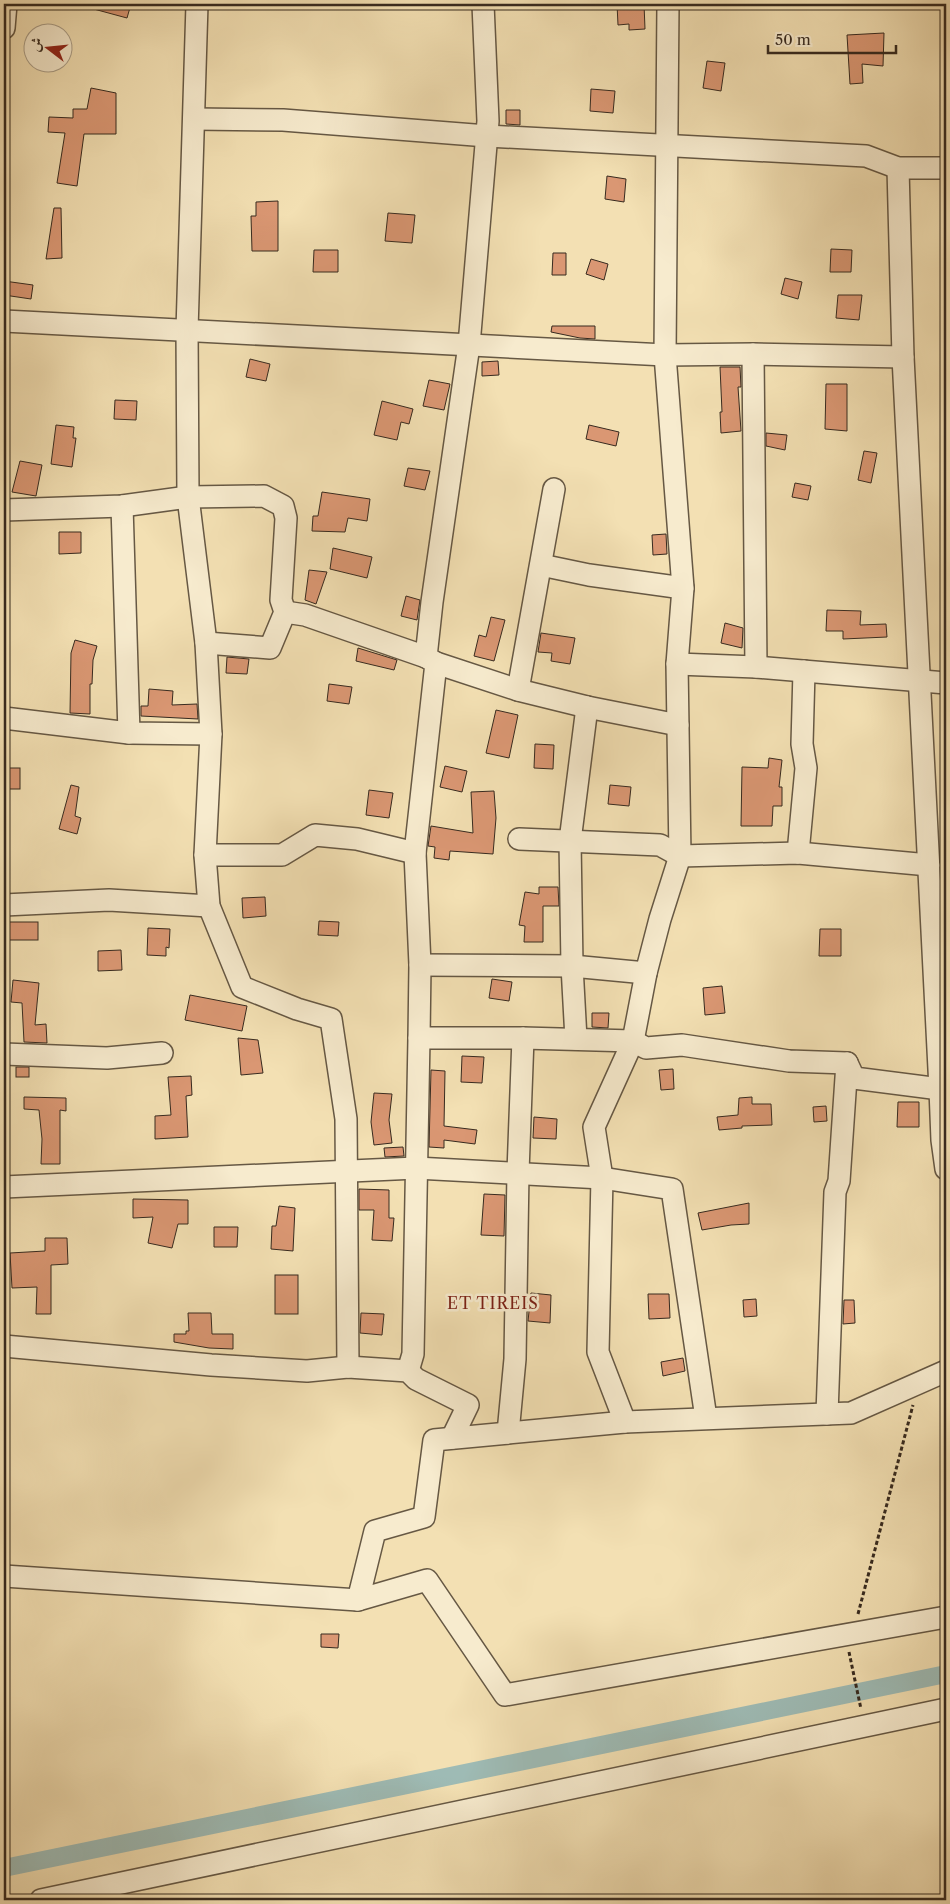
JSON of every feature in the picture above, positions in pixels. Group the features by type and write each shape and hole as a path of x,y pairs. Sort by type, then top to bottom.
{"street":[{"path":"4,28 6,4"},
{"path":"197,4 187,330 188,497 206,643 211,734 205,855 209,906 242,987 297,1009 331,1019 346,1119 348,1367"},
{"path":"408,1371 412,1354 420,1038 420,965 415,853 431,660 432,602 469,345 487,136 483,4"},
{"path":"625,1422 598,1352 602,1178 594,1127 633,1041 646,973 660,919 680,856 677,664 682,588 665,355 668,4"},
{"path":"194,119 283,120 487,136 866,156 898,168 946,168"},
{"path":"898,168 903,357 928,865 940,975 940,1089 942,1140 946,1169"},
{"path":"4,321 665,355 753,354 903,357"},
{"path":"753,354 756,666"},
{"path":"518,690 554,489"},
{"path":"4,510 122,506 188,497 264,496 283,506 286,518 281,600 285,612 270,648 206,643"},
{"path":"122,506 129,733"},
{"path":"541,565 589,576 682,588"},
{"path":"285,612 305,615 518,690 587,707 678,725"},
{"path":"677,664 756,666 946,683"},
{"path":"798,853 806,768 802,744 804,671"},
{"path":"576,1039 572,966 570,841 587,707"},
{"path":"4,718 129,733 211,734"},
{"path":"205,855 282,855 315,835 356,839 415,853"},
{"path":"519,839 660,845 680,856 798,853 928,865"},
{"path":"4,905 109,900 209,906"},
{"path":"420,965 572,966 646,973"},
{"path":"420,1038 633,1041 646,1048 682,1045 789,1061 847,1063"},
{"path":"508,1433 515,1359 518,1172 523,1038"},
{"path":"4,1054 107,1058 162,1052"},
{"path":"847,1063 854,1078 940,1089"},
{"path":"827,1414 835,1192 839,1181 847,1063"},
{"path":"4,1187 416,1168 602,1178 672,1189 706,1418"},
{"path":"4,1346 210,1365 307,1371 348,1367 408,1371 416,1380 468,1405 452,1438"},
{"path":"358,1600 375,1531 424,1517 434,1440 625,1422 851,1413 946,1371"},
{"path":"4,1576 358,1600 426,1580 505,1695 946,1617"},
{"path":"41,1900 946,1709"}],"path":[{"path":"862,1711 850,1656 853,1634 919,1383"}],"building":[{"path":"90,4 131,4 127,18 90,8"},
{"path":"617,4 644,4 645,29 629,30 629,24 618,25"},
{"path":"884,33 883,66 862,64 863,83 850,84 847,35"},
{"path":"707,61 725,63 721,91 703,88"},
{"path":"91,88 116,93 116,134 84,134 77,186 57,183 65,133 48,132 49,117 73,118 73,109 87,109"},
{"path":"591,89 615,91 613,113 590,111"},
{"path":"506,110 520,110 520,125 506,124"},
{"path":"607,176 626,179 624,202 605,199"},
{"path":"278,201 278,251 252,251 251,216 256,216 256,202"},
{"path":"54,208 61,208 62,258 46,259"},
{"path":"388,213 415,215 412,243 385,241"},
{"path":"831,249 852,250 851,272 830,272"},
{"path":"314,250 338,250 338,272 313,272"},
{"path":"553,253 566,253 566,275 552,275"},
{"path":"591,259 608,264 604,280 586,274"},
{"path":"785,278 802,282 798,299 781,294"},
{"path":"4,281 33,285 31,299 4,295"},
{"path":"838,295 862,295 859,320 836,318"},
{"path":"552,326 595,326 595,339 551,332"},
{"path":"250,359 270,364 266,381 246,377"},
{"path":"498,361 499,375 482,376 482,362"},
{"path":"720,367 740,367 741,387 738,387 741,431 721,433"},
{"path":"429,380 450,384 444,410 423,406"},
{"path":"826,384 847,384 847,431 825,429"},
{"path":"115,400 137,401 136,420 114,419"},
{"path":"382,401 413,409 409,424 401,422 397,440 374,435"},
{"path":"56,425 74,427 73,438 76,438 72,467 51,464"},
{"path":"589,425 619,432 616,446 586,439"},
{"path":"766,433 787,435 785,450 766,446"},
{"path":"864,451 877,453 871,483 858,480"},
{"path":"20,461 42,465 36,496 12,492"},
{"path":"408,468 430,471 425,490 404,486"},
{"path":"795,483 811,486 808,500 792,497"},
{"path":"322,492 370,499 367,521 348,518 345,532 312,531 313,516 318,516"},
{"path":"59,532 81,532 81,553 59,554"},
{"path":"666,534 667,554 653,555 652,535"},
{"path":"333,548 372,557 367,578 330,569"},
{"path":"309,570 327,572 316,604 305,600"},
{"path":"406,596 420,600 417,620 401,616"},
{"path":"827,610 861,611 860,625 886,624 887,637 843,639 843,631 826,631"},
{"path":"491,617 505,620 494,661 474,656 479,635 486,637"},
{"path":"725,623 743,628 742,648 721,643"},
{"path":"541,633 575,638 570,664 551,661 552,653 538,652"},
{"path":"75,640 97,646 93,660 92,684 90,684 90,714 70,713 71,653"},
{"path":"358,648 397,660 394,670 356,661"},
{"path":"227,657 249,659 247,674 226,673"},
{"path":"329,684 352,687 349,704 327,701"},
{"path":"149,689 173,691 172,705 197,704 198,719 141,716 141,706 148,706"},
{"path":"496,710 518,715 509,758 486,753"},
{"path":"535,744 554,745 553,769 534,768"},
{"path":"769,758 782,760 779,787 782,787 782,806 773,806 772,826 741,826 742,767 768,768"},
{"path":"445,766 467,771 462,792 440,787"},
{"path":"4,768 20,768 20,789 4,789"},
{"path":"71,785 79,787 75,816 81,818 77,834 59,829"},
{"path":"610,785 631,787 629,806 608,804"},
{"path":"369,790 393,793 389,818 366,815"},
{"path":"494,791 496,818 493,854 450,851 449,860 434,858 435,847 428,846 431,826 473,833 471,792"},
{"path":"539,887 558,887 559,906 543,906 543,942 524,942 525,926 519,925 525,892 539,894"},
{"path":"265,897 266,916 243,918 242,898"},
{"path":"319,921 339,922 338,936 318,935"},
{"path":"4,922 38,922 38,940 4,940"},
{"path":"148,928 170,929 169,948 166,947 166,956 147,955"},
{"path":"820,929 841,929 841,956 819,956"},
{"path":"121,950 122,970 98,971 98,951"},
{"path":"492,979 512,982 509,1001 489,998"},
{"path":"13,980 39,983 35,1025 46,1024 47,1043 24,1042 22,1003 11,1002"},
{"path":"722,986 725,1013 705,1015 703,988"},
{"path":"190,995 247,1006 242,1031 185,1020"},
{"path":"592,1013 609,1013 608,1028 592,1027"},
{"path":"238,1038 258,1040 263,1073 241,1075"},
{"path":"462,1056 484,1057 482,1083 461,1082"},
{"path":"16,1067 29,1067 29,1077 16,1077"},
{"path":"673,1069 674,1089 661,1090 659,1070"},
{"path":"431,1070 445,1071 444,1126 477,1130 475,1144 444,1140 444,1148 429,1147"},
{"path":"191,1076 192,1095 186,1096 188,1137 155,1139 155,1116 171,1115 168,1077"},
{"path":"374,1093 392,1094 389,1120 392,1143 374,1145 371,1122"},
{"path":"24,1097 66,1098 66,1111 60,1110 60,1164 41,1164 42,1139 39,1110 24,1109"},
{"path":"752,1097 752,1104 771,1104 772,1125 742,1126 742,1128 719,1130 717,1117 738,1115 739,1098"},
{"path":"898,1102 919,1102 919,1127 897,1127"},
{"path":"826,1106 827,1121 814,1122 813,1107"},
{"path":"534,1117 557,1119 556,1139 533,1138"},
{"path":"403,1147 404,1156 385,1157 384,1148"},
{"path":"359,1189 389,1190 389,1218 394,1218 392,1241 372,1240 374,1210 359,1210"},
{"path":"484,1194 505,1195 504,1236 481,1235"},
{"path":"133,1199 188,1200 188,1224 178,1224 172,1248 148,1243 153,1217 133,1218"},
{"path":"749,1203 749,1224 702,1230 698,1213"},
{"path":"279,1206 295,1208 293,1251 271,1249 272,1226 276,1226"},
{"path":"214,1227 238,1227 237,1247 214,1247"},
{"path":"45,1238 67,1238 68,1264 51,1265 51,1314 36,1314 37,1287 12,1288 10,1253 45,1251"},
{"path":"275,1275 298,1275 298,1314 275,1314"},
{"path":"531,1293 551,1295 550,1323 528,1321"},
{"path":"648,1294 669,1294 670,1318 649,1319"},
{"path":"756,1299 757,1316 744,1317 743,1300"},
{"path":"844,1300 854,1300 855,1323 843,1324"},
{"path":"188,1313 211,1313 212,1334 233,1334 233,1349 209,1348 174,1342 174,1334 186,1334 186,1331 189,1331"},
{"path":"361,1313 384,1314 382,1335 360,1333"},
{"path":"683,1358 685,1371 663,1376 661,1362"},
{"path":"321,1634 339,1634 338,1648 321,1647"}],"waterway":[{"path":"4,1868 946,1674"}],"district":[{"name":"ET TIREIS","path":"493,1303"}]}
